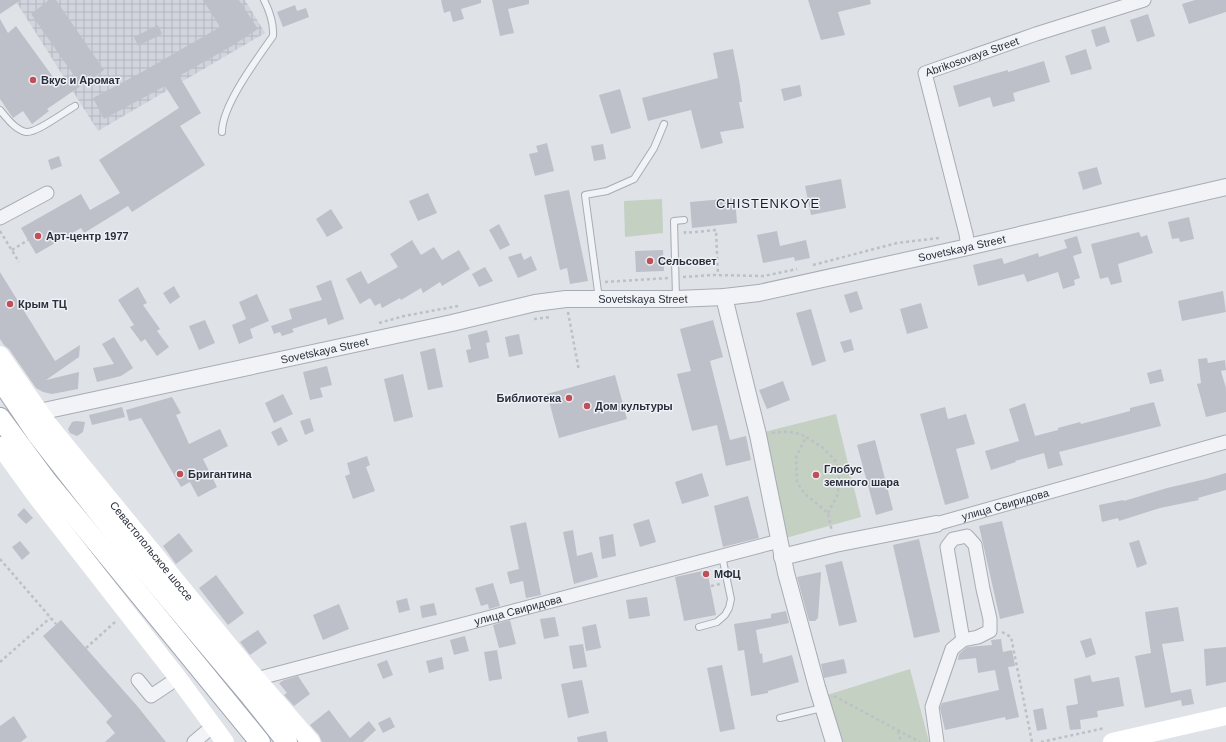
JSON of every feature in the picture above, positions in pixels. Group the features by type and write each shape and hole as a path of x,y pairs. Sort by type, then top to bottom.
{"main road":[{"name":"Севастопольское шоссе","path":"0,356 43,418 256,679 310,742"},
{"path":"0,379 38,434 123,544 248,693 287,742"},
{"path":"0,418 45,479 260,742"},
{"path":"0,446 36,496 178,678 225,742"},
{"path":"1112,742 1226,716"}],"street":[{"name":"Abrikosovaya Street","path":"967,240 925,73 1036,34 1144,0"},
{"name":"Sovetskaya Street","path":"43,418 59,408 109,396 452,323 535,303 566,299 708,298 730,302 759,293 967,240 1226,187"},
{"path":"0,218 47,193"},
{"path":"730,302 786,573 817,687 834,742"},
{"path":"28,398 44,405 59,408"},
{"name":"улица Свиридова","path":"256,679 722,556 780,545 835,544 936,524 1226,442"},
{"path":"937,742 932,707 952,649 963,640 978,637 990,631 990,619 975,545 967,536 953,539 947,547 963,640"},
{"path":"138,680 151,696 178,678"},
{"path":"194,742 213,726"}],"lane":[{"path":"222,132 222,124 228,107 273,36 274,28 271,14 264,0"},
{"path":"0,110 18,129 27,132 36,130 75,106"},
{"path":"599,299 585,195 607,191 634,179 654,148 664,124"},
{"path":"676,299 674,221 684,220"},
{"path":"699,627 717,622 725,615 729,608 731,599 722,556"},
{"path":"780,718 824,708"}],"path":[{"path":"684,220 685,233 716,230 718,275"},
{"path":"0,231 19,262"},
{"path":"12,250 28,240"},
{"path":"809,266 897,243 967,240"},
{"path":"596,282 718,275 764,276 801,268"},
{"path":"568,314 579,371"},
{"path":"758,435 783,431 798,433 822,447 834,460 839,476 838,494 828,513"},
{"path":"806,437 796,457 797,482 804,493 828,513 835,544"},
{"path":"0,559 56,624"},
{"path":"0,662 50,618"},
{"path":"86,648 117,620"},
{"path":"990,625 1011,637 1032,742"},
{"path":"817,687 920,742"},
{"path":"898,730 901,742"}],"shaded area":[{"path":"15,0 245,0 265,33 98,131"}],"green space":[{"path":"662,199 663,233 625,237 624,201"},
{"path":"836,414 861,517 782,539 760,433"},
{"path":"910,669 929,742 838,742 824,696"}],"building":[{"path":"0,0 21,0 0,14"},
{"path":"49,0 56,0 104,70 47,109 49,111 32,124 23,111 13,118 0,99 0,19 8,33 16,26 58,84 73,74 31,14"},
{"path":"203,0 239,0 258,29 232,46 179,76 201,113 180,126 205,165 132,212 128,206 84,233 81,228 36,254 21,228 81,194 90,210 120,193 99,160 179,108 165,86 104,119 93,98 142,72 220,27"},
{"path":"441,0 481,0 481,3 461,9 464,19 453,22 450,11 444,13"},
{"path":"492,0 529,0 529,4 508,9 514,33 500,36"},
{"path":"808,0 870,0 871,4 838,12 845,35 821,40"},
{"path":"1195,0 1226,0 1226,12 1189,24 1182,4"},
{"path":"295,5 297,11 306,8 309,17 283,27 277,12"},
{"path":"1148,14 1155,36 1137,42 1130,20"},
{"path":"158,25 162,34 138,46 134,37"},
{"path":"1105,26 1110,42 1096,47 1091,30"},
{"path":"733,49 740,85 742,102 739,102 744,128 720,132 723,143 701,149 691,110 648,121 642,98 718,78 713,53"},
{"path":"1086,49 1092,69 1071,75 1065,56"},
{"path":"1044,61 1050,82 1013,93 1015,101 993,107 990,97 959,107 953,86"},
{"path":"800,85 802,96 784,101 781,89"},
{"path":"620,89 631,128 611,134 599,95"},
{"path":"547,143 554,171 535,176 529,154 538,152 536,146"},
{"path":"603,144 606,159 594,161 591,146"},
{"path":"59,156 62,166 51,170 48,160"},
{"path":"1097,167 1102,184 1083,190 1078,172"},
{"path":"841,179 846,208 811,215 805,186"},
{"path":"569,190 588,281 570,284 567,268 560,270 544,195"},
{"path":"428,193 437,213 418,221 409,201"},
{"path":"735,198 737,223 692,228 690,202"},
{"path":"331,209 343,228 327,237 316,219"},
{"path":"1189,217 1194,239 1180,242 1179,238 1172,239 1168,222"},
{"path":"499,224 510,245 500,250 489,230"},
{"path":"777,231 780,246 806,240 810,258 795,261 794,257 763,263 757,235"},
{"path":"1139,232 1141,237 1147,235 1153,253 1118,264 1122,282 1111,285 1108,277 1100,279 1091,244"},
{"path":"1077,236 1082,253 1073,256 1080,278 1074,280 1075,285 1063,289 1058,272 1027,282 1024,274 978,286 973,265 1002,258 1004,264 1038,253 1039,257 1067,248 1064,240"},
{"path":"412,240 421,255 434,247 442,260 459,250 470,269 442,286 440,282 423,293 421,288 401,300 400,298 382,308 380,303 375,306 370,298 360,304 346,279 361,271 368,284 398,267 390,254"},
{"name":"Сельсовет","path":"663,250 664,271 636,272 635,251"},
{"path":"521,253 524,260 531,256 537,270 518,278 508,257"},
{"path":"485,267 493,281 479,287 472,274"},
{"path":"0,272 55,361 80,345 79,357 46,380 79,372 78,389 52,394 43,392 36,388 9,349 0,339"},
{"path":"331,280 344,319 328,325 326,318 292,329 294,332 282,336 280,332 274,334 271,326 292,319 289,309 322,300 316,286"},
{"path":"174,286 180,297 170,304 163,293"},
{"path":"138,287 147,303 143,305 160,329 157,331 169,347 157,356 145,339 141,342 130,327 134,325 118,300"},
{"path":"857,291 863,309 850,313 844,295"},
{"path":"1223,291 1226,312 1182,321 1178,301"},
{"path":"257,294 269,321 250,329 253,338 239,344 232,325 246,319 239,302"},
{"path":"921,303 928,328 907,334 900,309"},
{"path":"811,309 826,361 812,366 796,313"},
{"path":"205,320 215,343 199,350 189,326"},
{"path":"713,320 723,357 710,361 730,440 746,436 751,460 726,466 717,425 692,431 677,374 691,371 680,329"},
{"path":"487,330 490,342 486,343 489,358 469,363 466,350 471,349 468,335"},
{"path":"519,334 523,354 509,357 505,337"},
{"path":"114,337 133,368 121,376 97,382 93,368 114,364 102,344"},
{"path":"851,339 854,350 844,353 840,342"},
{"path":"435,348 443,387 428,390 420,352"},
{"path":"1207,358 1208,363 1225,360 1226,370 1221,371 1226,388 1226,412 1206,417 1197,384 1201,383 1198,359"},
{"path":"327,366 332,385 320,388 323,397 310,400 303,372"},
{"path":"1161,369 1164,381 1150,384 1147,373"},
{"path":"403,374 413,417 394,422 384,379"},
{"name":"Дом культуры","path":"615,375 627,419 559,438 547,394"},
{"path":"783,381 790,400 767,409 759,390"},
{"path":"283,394 293,414 274,423 265,403"},
{"path":"172,397 181,413 176,415 189,444 220,429 228,446 203,459 217,487 198,497 190,482 181,487 141,418 129,421 126,410"},
{"path":"1154,402 1161,426 1059,452 1063,465 1048,469 1044,453 1015,461 1016,462 991,470 985,451 1019,441 1009,409 1025,403 1035,436 1080,422 1081,424 1130,411 1130,408"},
{"path":"122,407 125,417 92,425 89,415"},
{"path":"945,407 948,419 966,414 975,444 956,449 969,498 945,505 920,414"},
{"path":"310,418 314,431 305,435 300,421"},
{"path":"72,422 85,422 83,432 77,436 70,433 68,429"},
{"path":"281,427 288,441 278,446 271,432"},
{"path":"875,440 893,510 876,515 857,445"},
{"path":"367,456 370,465 366,467 375,491 353,499 345,476 350,474 347,463"},
{"path":"702,473 709,496 682,504 675,482"},
{"path":"1226,473 1226,490 1198,498 1199,500 1160,508 1119,521 1118,518 1102,522 1099,505 1124,501"},
{"path":"748,496 759,538 723,547 714,506"},
{"path":"24,508 33,518 26,524 17,515"},
{"path":"649,519 656,542 640,547 633,524"},
{"path":"1002,521 1024,613 1000,619 979,526"},
{"path":"526,522 541,595 526,598 523,581 510,584 507,572 519,569 510,526"},
{"path":"573,530 577,556 592,552 598,577 574,584 563,532"},
{"path":"179,533 193,551 176,564 163,546"},
{"path":"613,534 616,556 602,559 599,537"},
{"path":"919,539 940,632 914,638 893,545"},
{"path":"1139,540 1147,564 1137,568 1129,543"},
{"path":"20,541 30,553 22,560 12,547"},
{"path":"842,561 857,622 839,626 825,565"},
{"path":"707,570 716,615 684,621 675,577"},
{"path":"821,572 818,618 815,621 809,621 797,577"},
{"path":"216,575 244,613 228,625 199,588"},
{"path":"493,583 500,606 489,609 488,604 481,606 475,588"},
{"path":"647,597 650,616 629,619 626,600"},
{"path":"407,598 410,610 399,613 396,601"},
{"path":"434,603 437,615 422,618 420,606"},
{"path":"339,604 349,629 323,640 313,615"},
{"path":"1178,607 1184,641 1162,644 1171,693 1191,689 1194,704 1182,706 1181,700 1145,708 1135,656 1151,653 1145,612"},
{"path":"786,611 789,623 756,630 760,654 762,653 763,663 792,655 799,682 768,691 768,693 751,696 744,650 738,651 734,624 771,618 771,614"},
{"path":"555,617 559,636 544,639 540,619"},
{"path":"61,620 138,707 166,742 105,742 115,733 106,722 112,716 43,636"},
{"path":"510,620 516,644 499,648 493,625"},
{"path":"596,624 601,648 586,651 582,627"},
{"path":"258,630 267,643 250,655 240,642"},
{"path":"465,636 469,651 454,655 450,640"},
{"path":"1091,638 1096,654 1086,658 1080,641"},
{"path":"1001,639 1003,652 1012,650 1015,666 1008,667 1019,717 1006,720 1005,717 945,730 940,708 942,703 999,690 995,670 978,673 976,658 958,660 959,654 967,647 992,645 991,640"},
{"path":"583,644 587,667 573,669 569,646"},
{"path":"1226,647 1226,682 1206,686 1204,649"},
{"path":"497,650 502,679 489,681 484,652"},
{"path":"442,657 444,669 429,673 426,661"},
{"path":"844,659 847,673 824,678 821,664"},
{"path":"387,660 393,675 383,679 377,664"},
{"path":"722,665 735,729 720,732 707,668"},
{"path":"1090,675 1092,682 1119,677 1124,706 1097,711 1098,717 1080,720 1081,729 1070,730 1066,706 1078,704 1074,679"},
{"path":"298,676 310,694 294,706 284,695 287,693 279,683"},
{"path":"582,680 589,713 568,718 561,684"},
{"path":"1043,708 1047,729 1037,731 1033,710"},
{"path":"329,710 350,738 369,721 376,730 363,742 322,742 319,735 310,725"},
{"path":"14,716 27,737 21,742 0,742 0,726"},
{"path":"390,717 395,727 383,733 378,723"},
{"path":"606,731 608,742 578,742 577,737"}],"place":[{"name":"Вкус и Аромат","path":"33,80"},
{"name":"Арт-центр 1977","path":"38,236"},
{"name":"Сельсовет","path":"650,261"},
{"name":"Крым ТЦ","path":"10,304"},
{"name":"Библиотека","path":"569,398"},
{"name":"Дом культуры","path":"587,406"},
{"name":"Бригантина","path":"180,474"},
{"name":"Глобус земного шара","path":"816,475"},
{"name":"МФЦ","path":"706,574"}],"district":[{"name":"CHISTENKOYE","path":"768,203"}]}
